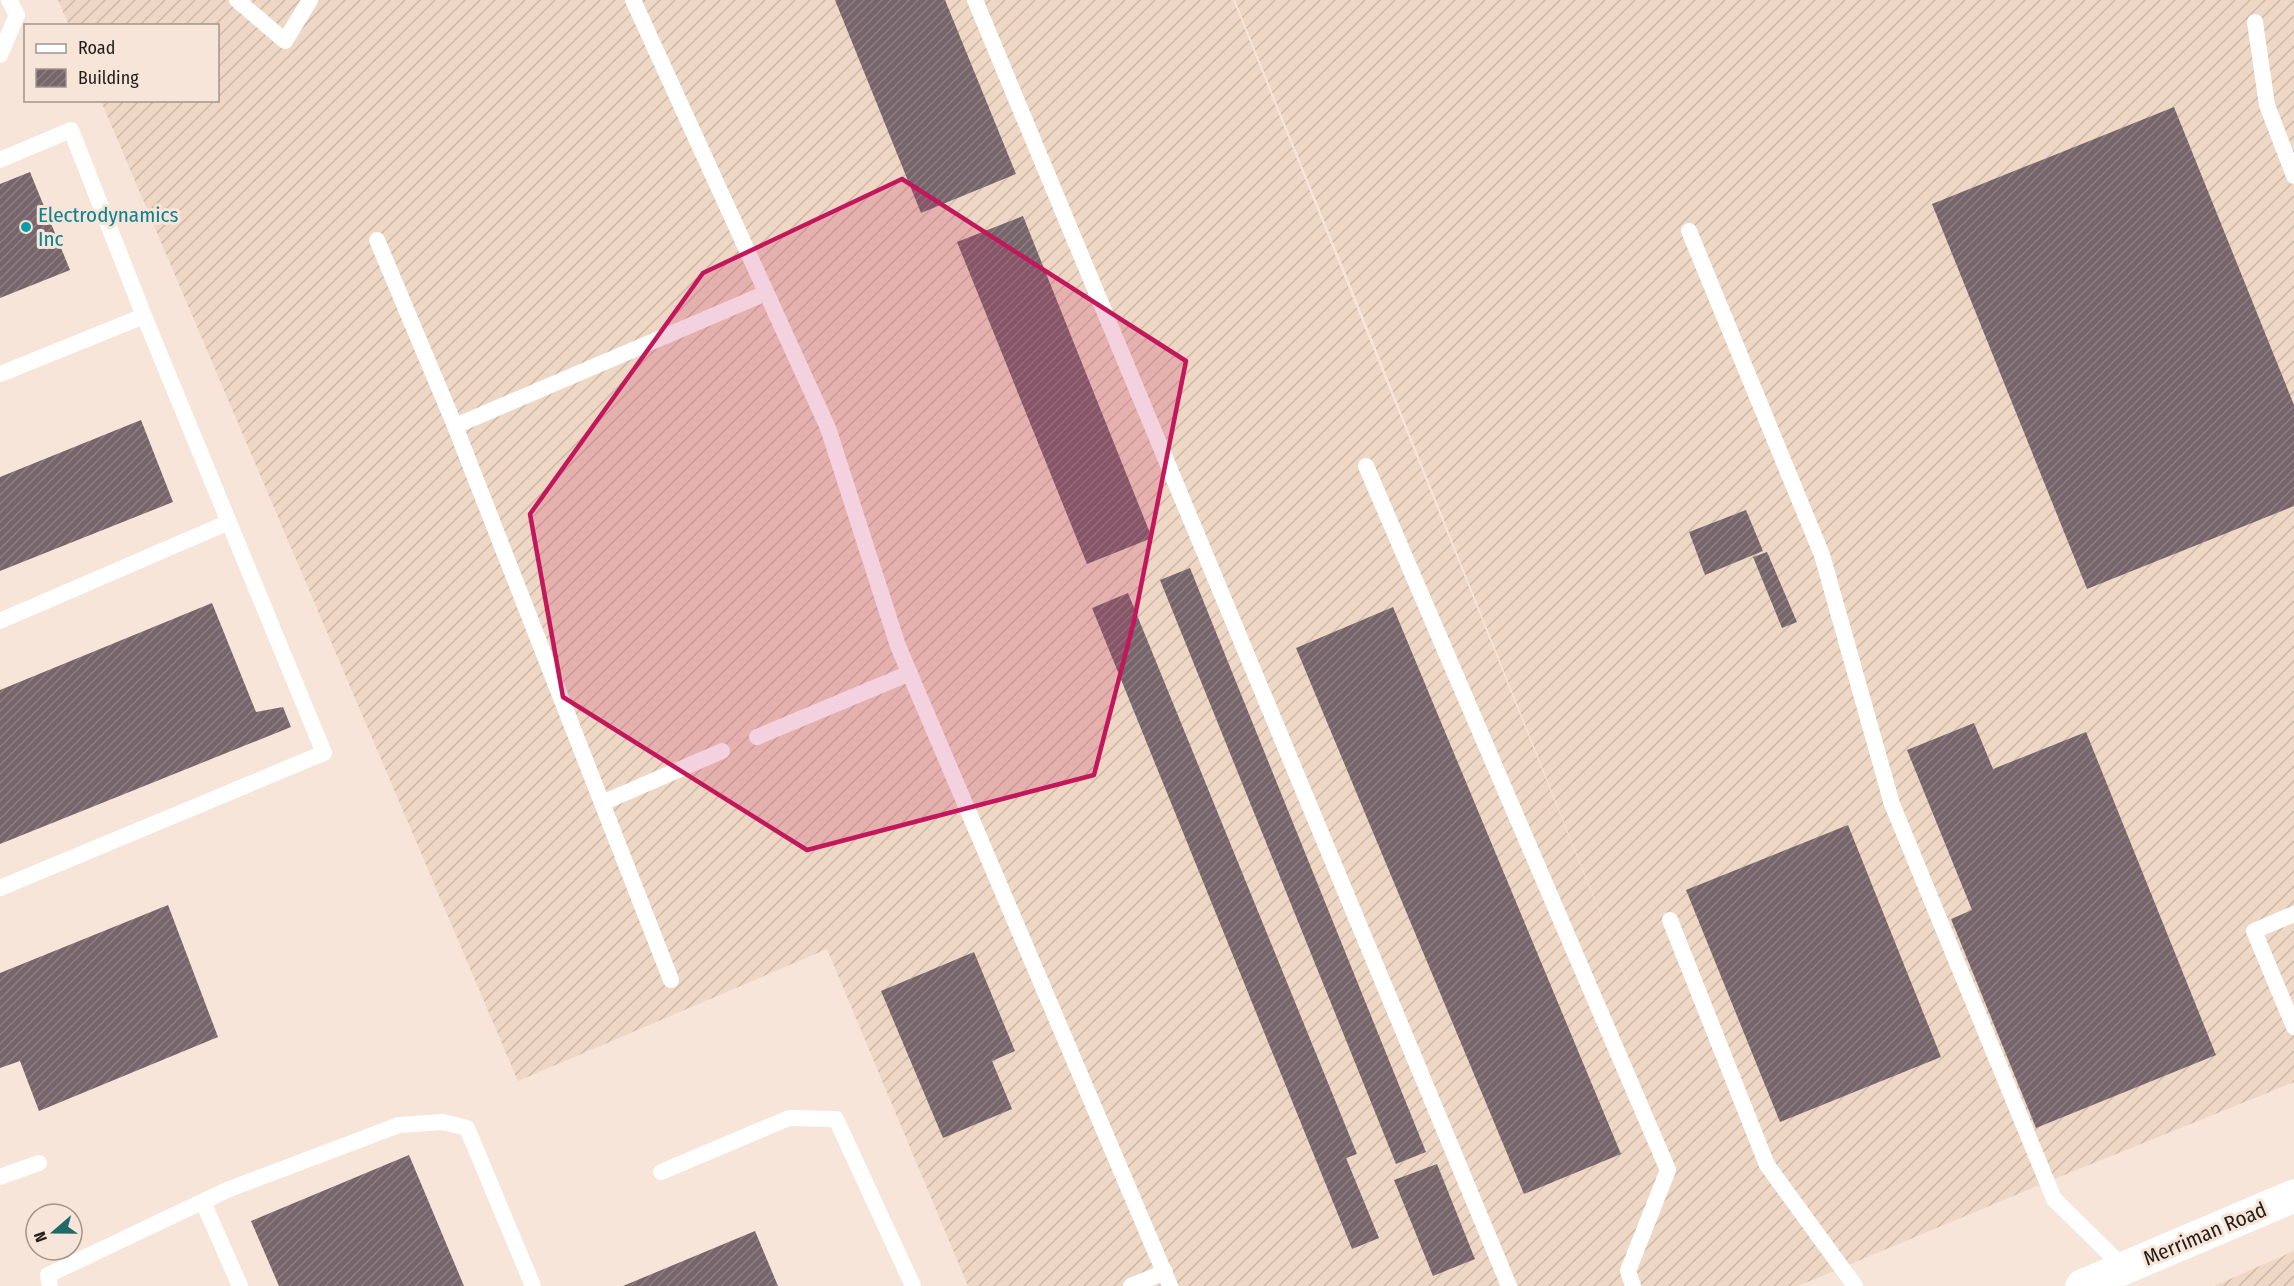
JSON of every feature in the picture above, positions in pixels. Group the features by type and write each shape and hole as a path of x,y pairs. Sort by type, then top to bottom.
{"main road":[{"name":"Merriman Road","path":"2082,1286 2294,1196"}],"lane":[{"path":"0,55 17,15 9,0"},
{"path":"237,0 285,41 310,0"},
{"path":"633,0 828,428 898,646 1168,1279 1131,1286"},
{"path":"975,0 1509,1286"},
{"path":"2255,22 2266,105 2294,176"},
{"path":"0,160 71,130 144,316 324,753 0,888"},
{"path":"1689,231 1822,555 1892,804 2054,1199 2124,1268"},
{"path":"377,240 455,426 671,980"},
{"path":"455,426 766,293"},
{"path":"0,374 144,316"},
{"path":"1366,466 1668,1170 1628,1271 1633,1286"},
{"path":"0,621 230,522"},
{"path":"758,737 910,673"},
{"path":"602,803 722,752"},
{"path":"2294,914 2254,931 2294,1027"},
{"path":"1670,920 1767,1165 1855,1286"},
{"path":"661,1172 789,1118 836,1119 913,1286"},
{"path":"50,1286 48,1275 227,1190 399,1125 442,1122 467,1128 533,1286"},
{"path":"0,1177 39,1162"},
{"path":"203,1202 240,1286"}],"highlighted area":[{"path":"902,179 1186,361 1134,621 1094,775 807,850 563,697 530,514 703,273"}],"shaded area":[{"path":"58,0 1233,0 1645,1026 1235,0 2294,0 2294,1082 1798,1286 968,1286 827,949 518,1081 101,102 219,102 219,24 69,24"},
{"path":"2294,1251 2294,1286 2214,1286"}],"building":[{"path":"835,0 945,0 1016,174 921,213"},
{"path":"2174,107 2294,405 2294,506 2087,589 1932,204"},
{"name":"Electrodynamics Inc","path":"30,172 70,270 0,298 0,184"},
{"path":"1023,216 1152,538 1087,564 957,242"},
{"path":"141,420 173,502 0,571 0,477"},
{"path":"1746,510 1763,551 1705,575 1689,532"},
{"path":"1767,552 1797,622 1782,628 1753,557"},
{"path":"1190,568 1426,1152 1396,1164 1160,580"},
{"path":"1128,593 1357,1154 1346,1158 1379,1238 1352,1249 1092,608"},
{"path":"212,603 256,712 283,707 291,727 0,844 0,690"},
{"path":"1393,607 1621,1154 1524,1194 1296,648"},
{"path":"1974,723 1993,769 2086,732 2216,1055 2036,1128 1951,919 1972,910 1907,750"},
{"path":"1848,825 1941,1057 1780,1122 1686,890"},
{"path":"168,905 218,1037 39,1111 20,1061 0,1068 0,973"},
{"path":"974,952 1015,1051 992,1061 1012,1109 943,1138 881,991"},
{"path":"409,1155 464,1286 279,1286 251,1221"},
{"path":"1437,1164 1475,1259 1433,1276 1394,1180"},
{"path":"755,1231 778,1286 623,1286"}],"place":[{"name":"Electrodynamics Inc","path":"26,227"}]}
